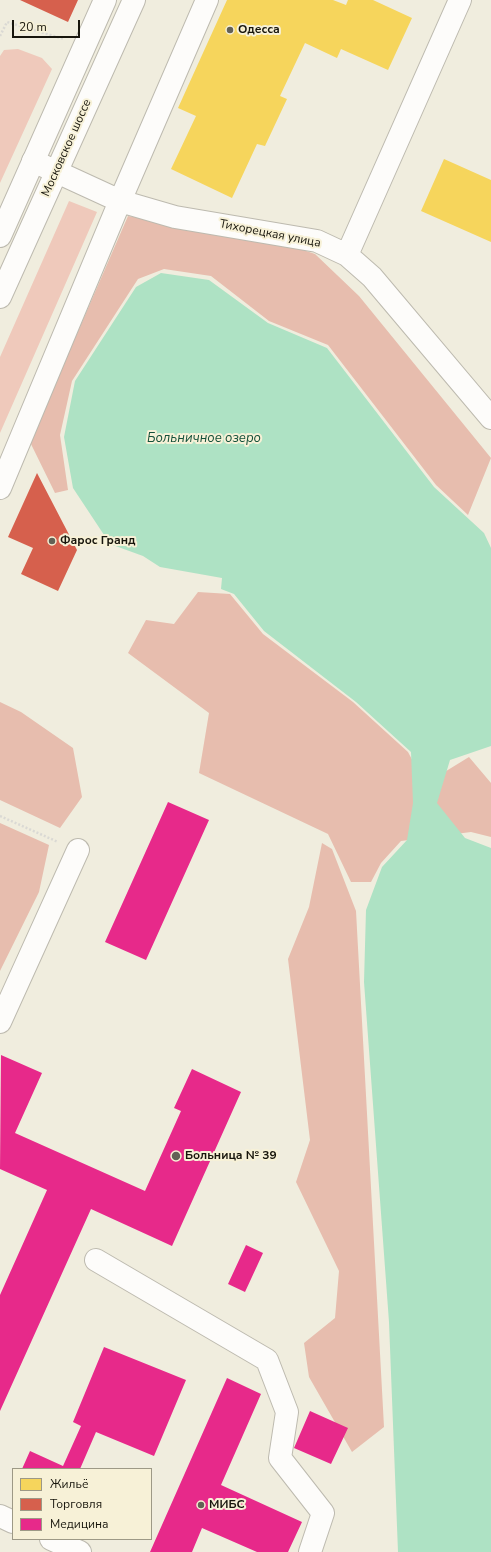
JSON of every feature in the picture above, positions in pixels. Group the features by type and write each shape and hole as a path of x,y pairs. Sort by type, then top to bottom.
{"main road":[{"path":"0,236 105,0"},
{"name":"Московское шоссе","path":"0,297 134,0"},
{"path":"0,488 120,200 207,0"},
{"path":"347,255 460,0"},
{"name":"Тихорецкая улица","path":"33,161 120,200 175,217 317,241 347,255 372,277 491,418"},
{"path":"0,1022 78,850"},
{"path":"96,1260 267,1360 287,1412 280,1458 323,1513 310,1552"},
{"path":"0,1516 12,1522"},
{"path":"53,1540 80,1552"}],"path":[{"path":"0,36 7,22 64,39 67,33"},
{"path":"0,816 78,850"}],"shaded area":[{"path":"18,49 42,58 52,69 0,183 0,56 4,50"},
{"path":"69,201 97,212 0,433 0,357"},
{"path":"128,216 271,239 315,254 359,296 491,458 468,515 436,485 328,345 269,321 211,276 164,269 138,279 72,381 60,435 68,490 55,493 30,442"},
{"path":"198,592 230,594 263,634 353,702 408,752 425,784 469,757 491,783 491,837 471,832 401,841 381,863 371,882 351,882 328,834 199,773 209,713 128,653 146,620 174,624"},
{"path":"0,702 21,712 73,748 82,797 60,828 0,800"},
{"path":"0,823 49,845 39,892 0,971"},
{"path":"322,843 332,849 356,911 384,1427 352,1452 309,1377 304,1343 335,1318 339,1271 296,1182 310,1140 288,959 309,907"}],"water":[{"name":"Больничное озеро","path":"161,273 209,280 268,323 327,348 434,487 484,533 491,548 491,746 450,760 437,803 465,838 491,848 491,1552 398,1552 389,1322 364,982 366,910 382,867 407,840 413,803 411,752 356,702 264,631 234,594 221,589 222,578 160,567 143,556 110,544 73,488 64,437 75,381 136,287"}],"building: Жильё":[{"path":"227,0 333,0 346,5 348,0 373,0 412,18 388,70 341,49 337,58 305,43 280,96 287,99 265,146 257,144 232,198 171,169 196,116 178,108"},
{"path":"444,159 491,180 491,242 421,211"}],"building: Торговля":[{"path":"20,0 78,0 68,22"},
{"path":"37,473 77,550 58,591 21,574 33,548 8,537"}],"building: Медицина":[{"path":"168,802 209,820 146,960 105,942"},
{"path":"1,1055 42,1073 15,1133 145,1191 181,1111 174,1108 192,1069 241,1092 172,1246 91,1209 0,1411 0,1295 47,1190 0,1169"},
{"path":"246,1245 263,1253 245,1292 228,1284"},
{"path":"104,1347 186,1380 154,1456 96,1432 80,1468 22,1468 30,1451 63,1466 81,1426 73,1422"},
{"path":"227,1378 261,1394 221,1485 302,1522 288,1552 257,1552 202,1528 192,1552 150,1552"},
{"path":"310,1411 348,1428 331,1464 294,1448"}],"place":[{"name":"Одесса","path":"230,30"},
{"name":"Фарос Гранд","path":"52,541"},
{"name":"Больница № 39","path":"176,1156"},
{"name":"МИБС","path":"201,1505"}]}
